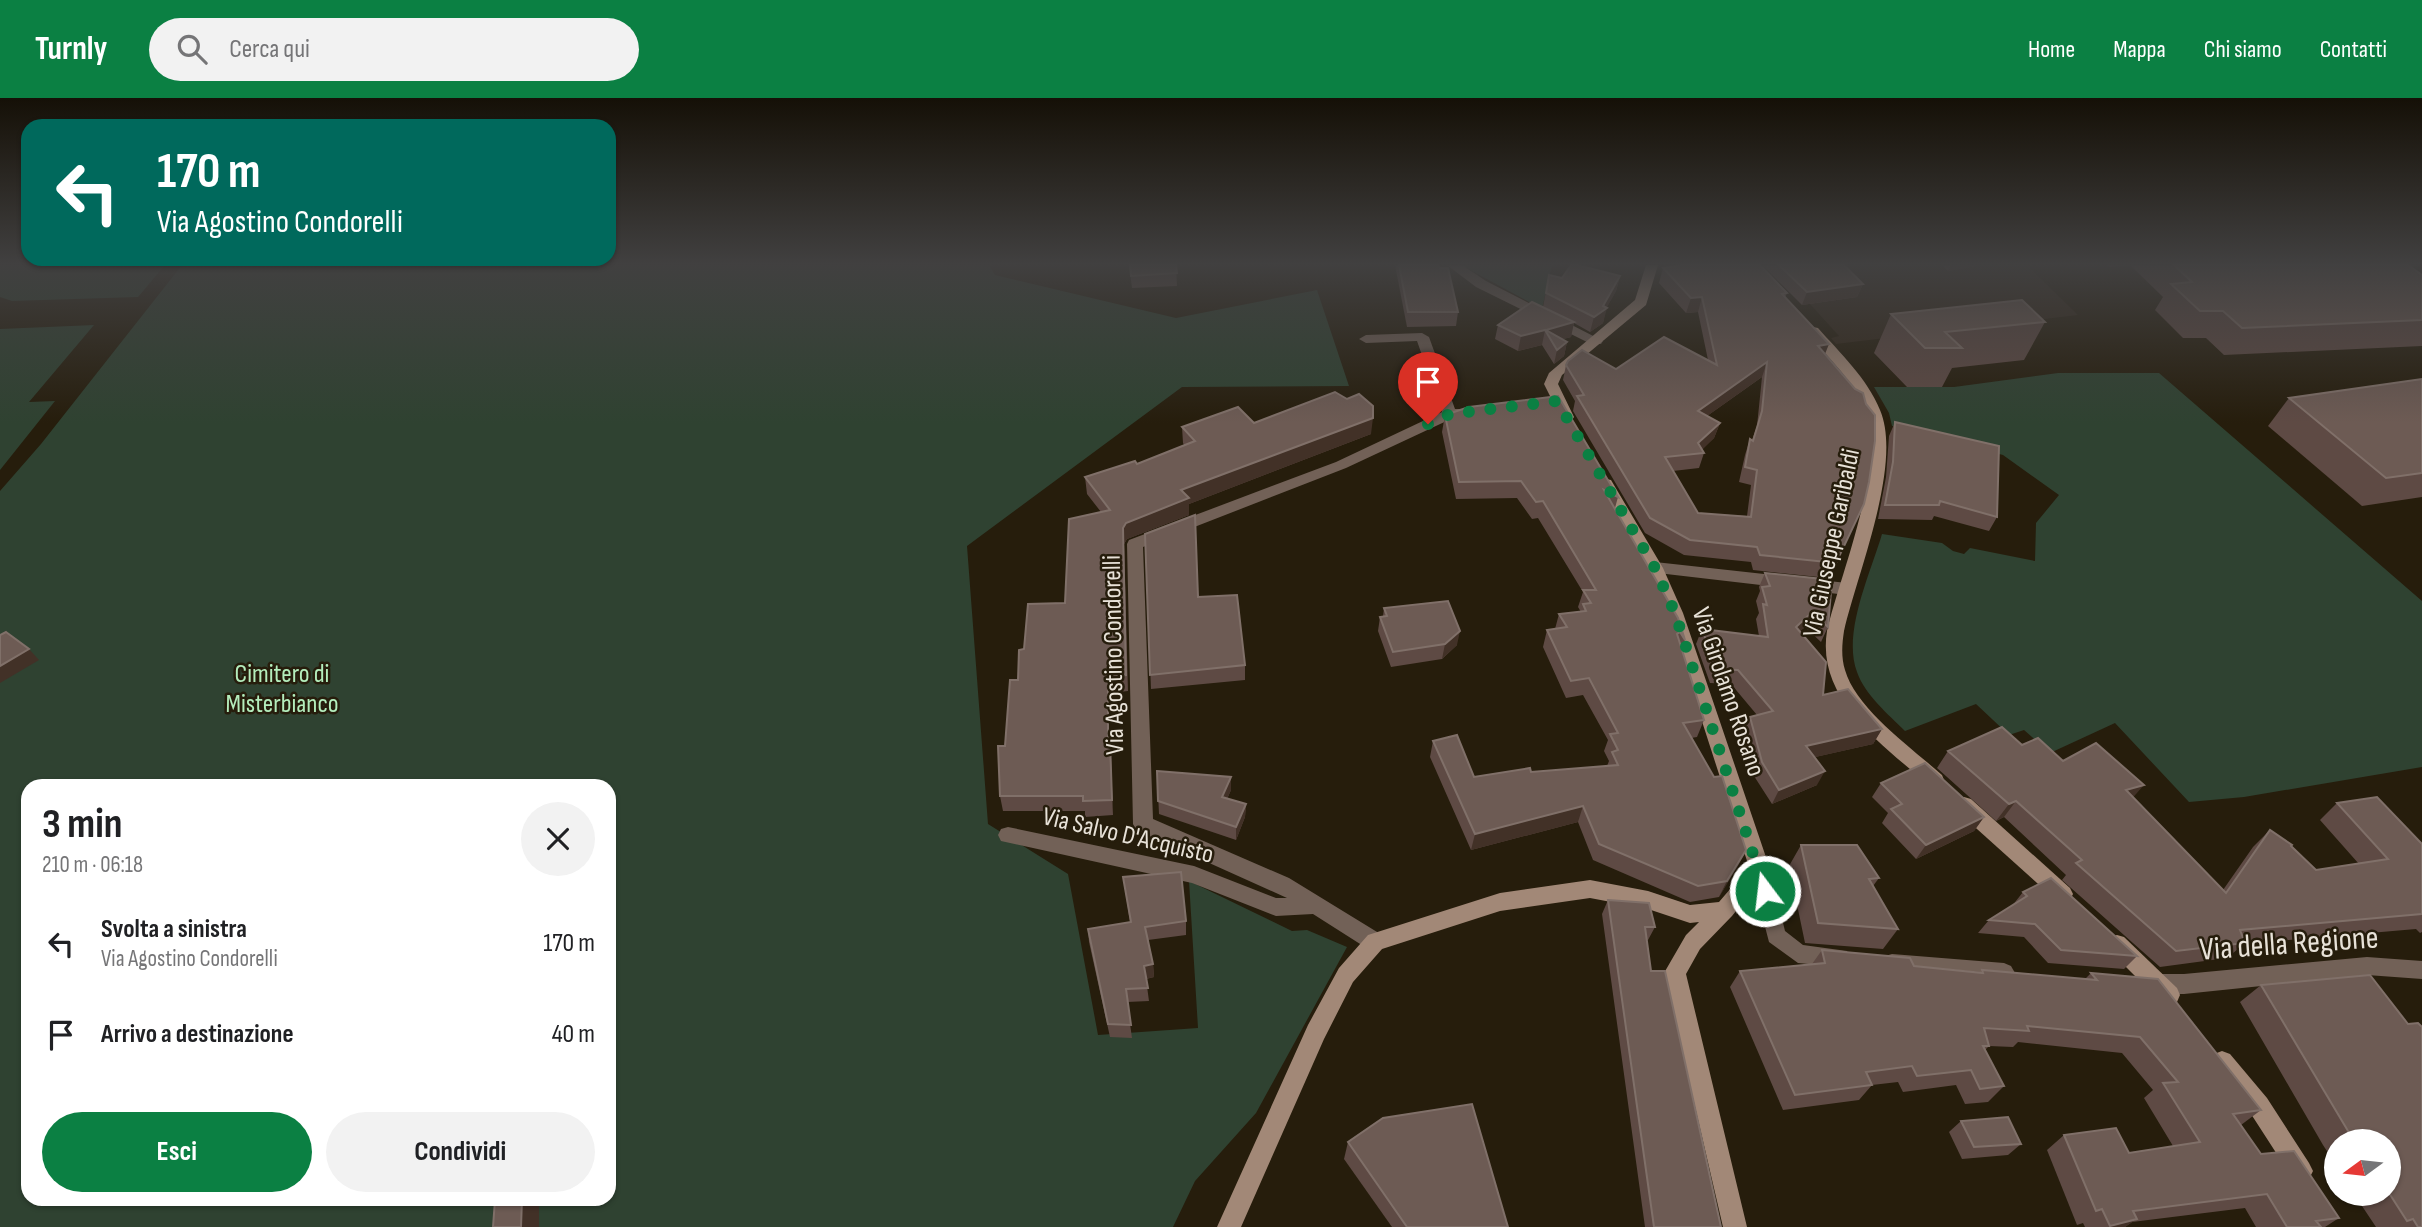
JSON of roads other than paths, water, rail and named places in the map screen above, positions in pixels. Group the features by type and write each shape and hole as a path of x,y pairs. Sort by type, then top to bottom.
{"main road":[{"path":"1578,436 1550,402 1551,384 1556,373 1623,318"},
{"name":"Via Giuseppe Garibaldi","path":"1801,318 1841,362 1863,394 1877,421 1880,447 1857,558 1835,630 1836,670 1847,692 1877,728 2072,902"},
{"name":"Via Girolamo Rosano","path":"1599,472 1655,568 1675,613 1760,869"},
{"path":"1735,1227 1675,973 1693,942 1725,911 1760,869"},
{"path":"1229,1227 1328,1009 1346,975 1376,942 1500,902 1590,889 1648,900 1690,914 1725,911"},
{"path":"2102,929 2160,985 2182,1011"},
{"path":"2212,1048 2259,1106 2309,1183"}],"street":[{"path":"1549,318 1596,341"},
{"path":"1366,340 1422,337 1450,414"},
{"name":"Via Agostino Condorelli","path":"1376,942 1252,869 1143,824 1135,544 1341,465 1450,414 1490,409"},
{"path":"1655,568 1847,589"},
{"name":"Via Salvo D'Acquisto","path":"1008,835 1194,875 1276,907 1316,905"},
{"name":"Via Girolamo Rosano","path":"1760,869 1776,936 1798,954 2031,975"},
{"name":"Via della Regione","path":"2121,982 2160,985 2367,966 2422,970"}],"park label":[{"name":"Cimitero di Misterbianco","path":"282,689"}]}
